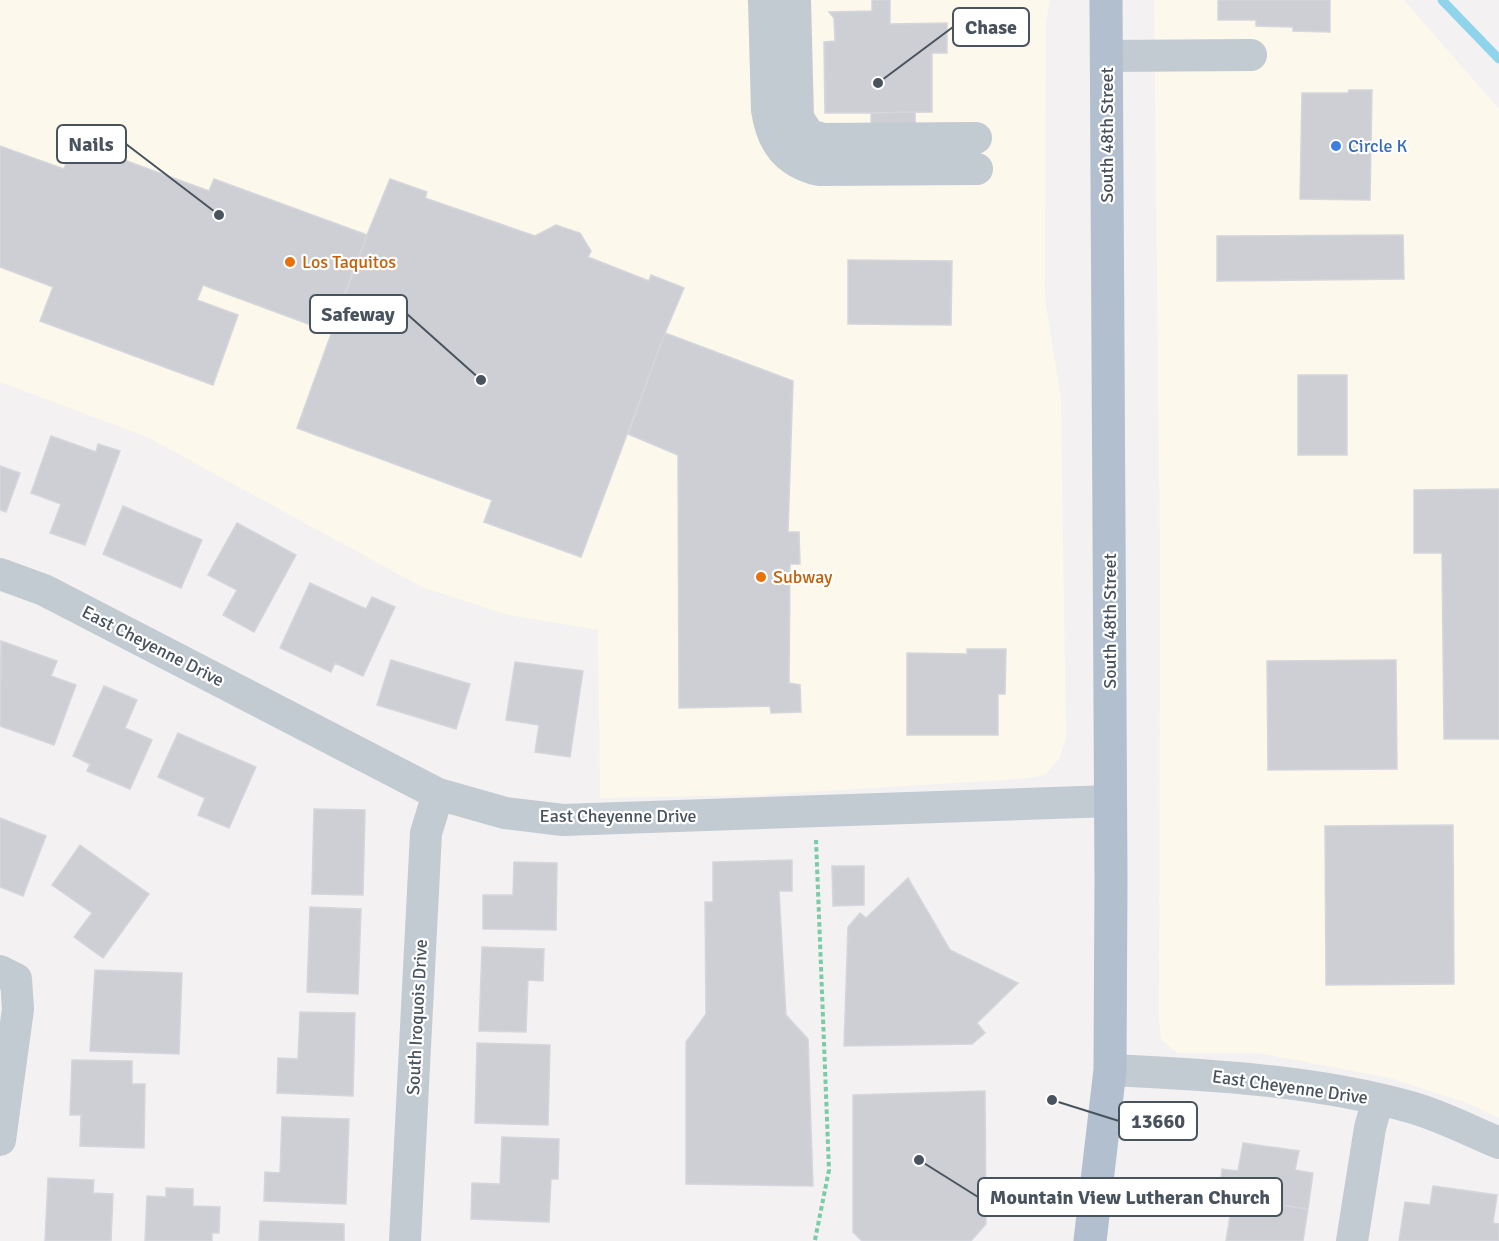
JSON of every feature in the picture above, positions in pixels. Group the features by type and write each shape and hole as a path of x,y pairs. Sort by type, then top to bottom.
{"main road":[{"name":"South 48th Street","path":"1090,1241 1110,1070 1111,801 1106,0"}],"street":[{"path":"764,0 769,120 775,139 787,155 805,166 819,170 977,146"},
{"path":"781,0 784,127 795,142 808,150 822,154 977,146"},
{"path":"795,0 798,118 809,135 823,139 977,146"},
{"path":"809,0 811,111 815,118 827,124 977,146"},
{"path":"1106,56 1251,55"},
{"name":"East Cheyenne Drive","path":"0,574 44,590 438,794 505,813 563,820 1111,801"},
{"name":"South Iroquois Drive","path":"405,1241 426,833 438,794"},
{"path":"0,1140 18,1009 8,975"},
{"name":"East Cheyenne Drive","path":"1110,1070 1194,1074 1323,1088 1412,1107 1499,1143"},
{"path":"1352,1241 1370,1128 1378,1099"}],"path":[{"path":"814,813 829,1170 814,1240"}],"shaded area":[{"path":"0,0 1050,0 1046,23 1045,299 1061,399 1066,739 1059,759 1045,775 1021,779 759,795 600,798 598,630 508,615 422,587 147,437 0,382"},
{"path":"1154,0 1404,0 1499,109 1499,1118 1467,1103 1390,1078 1258,1053 1177,1053 1161,1039 1159,1019 1160,560"}],"building":[{"path":"872,0 890,0 890,24 947,23 947,53 932,53 932,112 825,113 824,42 835,41 834,18 829,12 872,11"},
{"path":"1218,0 1330,0 1330,32 1293,31 1293,27 1256,26 1256,20 1218,20"},
{"name":"Circle K","path":"1349,90 1372,90 1370,200 1300,199 1302,93 1348,93"},
{"path":"915,112 916,164 871,164 871,113"},
{"path":"76,136 115,150 113,156 209,191 214,179 367,235 330,332 203,285 197,300 238,315 213,385 40,321 53,287 0,267 0,146 64,169"},
{"path":"390,179 427,192 425,198 535,236 556,225 580,233 591,251 588,257 649,281 651,275 684,288 581,557 484,522 492,500 297,428 367,235"},
{"path":"1403,235 1404,279 1217,281 1217,236"},
{"path":"848,260 952,261 951,325 848,324"},
{"path":"665,333 793,381 788,532 799,532 800,564 790,564 789,683 800,685 801,712 771,713 770,706 679,708 678,455 628,434"},
{"path":"1298,375 1347,375 1347,455 1298,455"},
{"path":"51,436 96,452 98,444 120,451 85,545 50,533 61,504 31,493"},
{"path":"0,466 20,473 6,512 0,510"},
{"path":"1499,489 1499,739 1444,739 1442,553 1414,553 1414,490"},
{"path":"123,506 202,540 181,588 103,554"},
{"path":"237,523 296,555 254,632 223,615 237,590 208,575"},
{"path":"310,583 366,609 372,597 395,607 363,676 335,663 331,672 280,648"},
{"path":"1,641 57,661 51,676 76,685 54,745 0,726"},
{"path":"967,649 1006,649 1005,694 998,694 998,735 907,735 907,653 967,654"},
{"path":"391,660 470,684 456,729 377,705"},
{"path":"1396,660 1397,769 1268,770 1267,661"},
{"path":"515,662 583,671 570,757 535,752 539,725 506,720"},
{"path":"104,686 137,700 125,728 152,740 130,789 87,771 90,764 73,756"},
{"path":"178,733 256,767 229,828 198,815 205,798 158,777"},
{"path":"314,809 365,810 363,895 312,894"},
{"path":"0,818 46,836 23,896 0,887"},
{"path":"1453,825 1454,984 1326,985 1325,826"},
{"path":"80,845 149,894 103,958 74,937 92,913 52,885"},
{"path":"792,860 792,891 779,891 786,1015 808,1039 813,1186 686,1184 686,1042 706,1014 705,902 713,902 713,862"},
{"path":"514,862 557,863 556,930 483,929 483,895 513,895"},
{"path":"832,866 864,866 864,905 833,906"},
{"path":"908,878 950,950 1018,983 977,1023 985,1033 972,1044 844,1046 848,927 860,913 866,918"},
{"path":"310,907 361,909 358,994 307,992"},
{"path":"482,947 544,949 543,981 528,980 526,1032 479,1031"},
{"path":"95,970 182,973 179,1054 90,1051"},
{"path":"300,1012 355,1013 353,1096 277,1093 278,1058 298,1059"},
{"path":"477,1043 550,1045 548,1125 475,1123"},
{"path":"72,1060 132,1061 132,1084 145,1084 144,1148 80,1146 81,1115 70,1115"},
{"path":"985,1091 986,1224 971,1241 862,1241 853,1232 853,1095"},
{"path":"282,1117 349,1119 346,1204 264,1201 265,1172 280,1173"},
{"path":"502,1137 559,1139 558,1179 551,1179 549,1222 471,1219 472,1183 500,1184"},
{"path":"1243,1143 1299,1151 1295,1170 1313,1173 1308,1209 1219,1196 1222,1169 1238,1171"},
{"path":"48,1178 94,1180 93,1193 113,1194 111,1241 45,1241"},
{"path":"1433,1186 1497,1195 1493,1223 1499,1224 1499,1241 1399,1241 1405,1202 1430,1205"},
{"path":"166,1188 193,1189 193,1206 220,1207 219,1233 212,1233 212,1241 145,1241 147,1196 166,1197"},
{"path":"1233,1198 1308,1209 1303,1241 1226,1241"},
{"path":"260,1221 344,1224 344,1241 259,1241"}],"waterway":[{"path":"1442,0 1499,59"}],"place":[{"name":"Chase","path":"878,83"},
{"name":"Circle K","path":"1336,146"},
{"name":"Nails","path":"219,215"},
{"name":"Los Taquitos","path":"290,262"},
{"name":"Safeway","path":"481,380"},
{"name":"Subway","path":"761,577"},
{"name":"13660","path":"1052,1100"},
{"name":"Mountain View Lutheran Church","path":"919,1160"}]}
